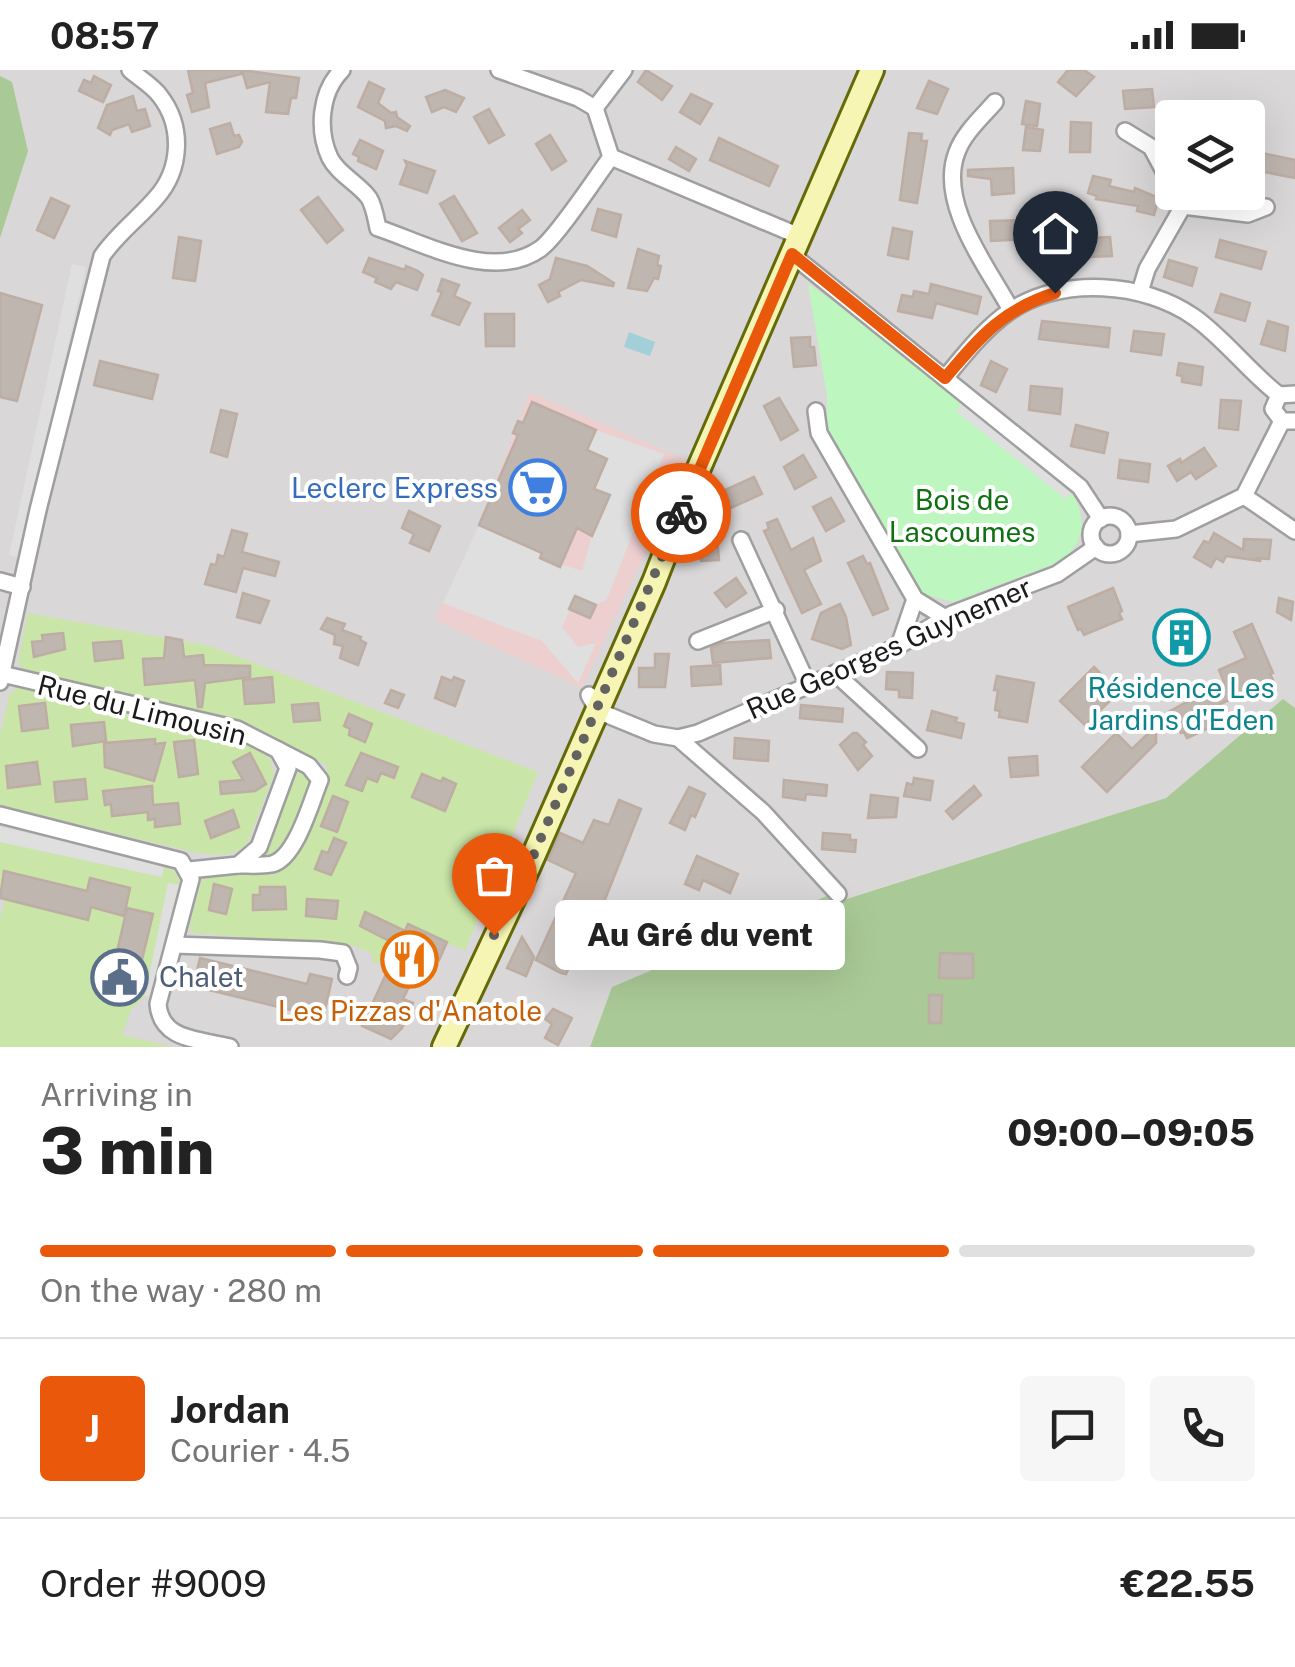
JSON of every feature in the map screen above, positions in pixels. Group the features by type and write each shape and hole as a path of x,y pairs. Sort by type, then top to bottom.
{"main road":[{"path":"444,1047 528,868 593,703 654,582 695,477 872,70"}],"street":[{"path":"1,678 102,256 118,234 155,200 176,164 174,128 160,96 130,70"},
{"path":"342,70 330,82 324,101 322,120 331,160 370,200 378,228 486,264 518,259 542,248 611,157"},
{"path":"500,70 595,108 611,157 795,245 945,378 1080,487 1101,519"},
{"path":"595,108 624,70"},
{"path":"995,102 957,150 952,186 955,207 1011,310"},
{"path":"1125,131 1155,153"},
{"path":"1140,292 1171,210"},
{"path":"1233,210 1248,214 1258,210"},
{"path":"945,378 980,336 1011,310 1055,293 1089,288 1140,292 1192,316 1287,395 1273,409 1289,421 1244,496 1295,531"},
{"path":"816,411 819,433 915,599 944,617"},
{"name":"Rue Georges Guynemer","path":"678,738 698,734 899,645 944,617 1057,574 1096,547 1108,554 1120,551 1129,534 1176,529 1244,496"},
{"path":"1096,547 1093,528 1101,519 1120,519 1129,534"},
{"path":"741,540 808,685"},
{"path":"0,580 22,587"},
{"path":"899,645 915,599"},
{"path":"698,641 776,610"},
{"path":"835,673 918,749"},
{"name":"Rue du Limousin","path":"1,678 238,728 278,750 288,768 259,847 238,866"},
{"path":"593,703 654,734 678,738 763,812 838,894"},
{"path":"188,870 272,864 292,849 320,780 309,766 278,750"},
{"path":"0,815 173,857 188,870 191,879 158,1004 162,1024 172,1032 230,1047"},
{"path":"174,945 343,953 349,968 347,976"}],"shaded area":[{"path":"0,70 1295,70 1295,708 1282,700 1166,798 842,900 612,987 590,1047 0,1047"},
{"path":"72,264 86,267 19,558 9,555"},
{"path":"530,392 688,461 582,688 435,620 479,525"},
{"path":"968,396 1078,485 1066,499 956,411"},
{"path":"596,430 664,454 607,599 596,605 575,597 562,627 578,647 596,643 578,683 542,641 443,603 479,525 542,553 541,558 582,571 610,496 594,489 607,460 587,450"},
{"path":"0,827 165,863 162,877 0,842"},
{"path":"168,883 180,885 156,998 145,996"}],"green space":[{"path":"0,76 12,82 28,151 0,238"},
{"name":"Bois de Lascoumes","path":"808,284 853,314 963,403 957,411 1066,499 1072,492 1082,521 1079,538 1069,554 1060,562 953,602 919,593 827,437 827,396"},
{"path":"28,613 210,646 538,772 465,951 408,925 395,956 373,964 372,954 356,946 192,933 189,929 201,880 207,874 264,874 297,857 325,786 327,765 241,720 23,669 18,662"},
{"path":"21,686 233,736 269,755 274,774 247,844 230,854 198,853 0,806 0,735 10,693"},
{"path":"1283,699 1295,708 1295,1047 590,1047 612,987 829,895 843,900 1166,798"},
{"path":"301,772 311,777 312,784 301,816 285,847 268,857 263,848 292,777"},
{"path":"0,842 161,877 165,862 178,876 179,885 168,883 145,996 131,1010 122,1035 172,1047 0,1047 0,921 5,899 87,920 91,907 126,916 117,952 109,952 99,991 152,914 126,907 130,888 91,878 87,891 5,871 0,888"}],"water":[{"path":"629,332 655,342 650,356 624,347"}],"building":[{"path":"188,70 241,70 241,74 205,83 209,107 192,112 187,95 193,93"},
{"path":"242,70 299,78 288,114 266,112 270,82 247,88"},
{"path":"646,70 672,86 662,100 638,82"},
{"path":"1068,70 1084,70 1094,77 1076,96 1058,82"},
{"path":"94,76 111,85 103,102 79,91 84,80 91,83"},
{"path":"929,81 948,89 937,114 917,108"},
{"path":"369,82 384,89 378,103 391,113 396,112 410,126 407,131 396,126 386,128 385,121 358,107"},
{"path":"1152,89 1154,107 1125,109 1123,91"},
{"path":"445,90 464,98 456,112 444,107 432,112 426,97"},
{"path":"691,94 712,104 700,124 680,112"},
{"path":"133,96 137,111 145,109 150,126 132,132 129,124 112,130 110,135 98,128 107,105"},
{"path":"1026,101 1040,104 1037,126 1022,124"},
{"path":"489,109 504,135 489,143 474,117"},
{"path":"1071,122 1091,123 1090,152 1070,152"},
{"path":"230,123 234,136 239,135 242,142 239,147 217,154 210,129"},
{"path":"1026,127 1043,130 1040,151 1023,150"},
{"path":"909,133 922,134 921,141 927,141 917,203 900,200"},
{"path":"550,135 566,161 552,170 536,144"},
{"path":"719,138 778,166 769,186 710,160"},
{"path":"360,140 383,151 376,169 358,161 359,157 353,154"},
{"path":"676,147 696,159 689,171 669,159"},
{"path":"1265,154 1295,160 1295,178 1265,172"},
{"path":"405,161 435,171 427,193 400,184"},
{"path":"1013,168 1014,193 992,195 991,179 968,176 968,170"},
{"path":"1093,176 1111,180 1109,186 1134,192 1135,188 1155,196 1155,210 1154,215 1137,211 1138,206 1096,199 1088,193"},
{"path":"454,196 477,233 462,241 440,204"},
{"path":"318,197 343,230 327,243 301,210"},
{"path":"51,198 69,206 54,238 37,230"},
{"path":"598,209 621,215 616,237 592,230"},
{"path":"522,210 530,220 510,242 499,228"},
{"path":"1029,220 1030,239 991,241 990,221"},
{"path":"893,228 912,232 908,259 888,255"},
{"path":"179,237 201,241 195,281 173,278"},
{"path":"1057,237 1059,255 1031,257 1030,239"},
{"path":"1110,237 1112,256 1089,257 1088,238"},
{"path":"1220,240 1266,252 1261,269 1216,257"},
{"path":"638,249 659,256 658,279 654,278 647,291 628,288"},
{"path":"369,258 418,271 423,275 417,290 396,282 391,289 375,282 377,278 363,272"},
{"path":"556,258 587,266 613,286 581,280 548,302 539,285 550,279"},
{"path":"1169,260 1197,268 1192,286 1164,277"},
{"path":"442,279 459,285 454,296 470,303 459,325 432,315 442,292 438,291"},
{"path":"931,284 981,297 977,314 936,303 932,318 898,311 902,295 913,297 914,291 929,294"},
{"path":"0,293 42,305 17,401 0,397"},
{"path":"1221,294 1250,303 1245,321 1215,312"},
{"path":"485,314 514,314 514,346 486,346"},
{"path":"1042,321 1110,328 1108,347 1039,339"},
{"path":"1268,321 1288,327 1285,351 1261,344"},
{"path":"1134,331 1164,334 1161,355 1131,351"},
{"path":"810,337 816,365 794,367 791,338"},
{"path":"100,361 158,375 152,399 94,385"},
{"path":"991,361 1007,369 996,392 981,385"},
{"path":"1179,363 1203,367 1201,385 1182,382 1182,376 1177,375"},
{"path":"1031,386 1062,389 1060,414 1029,410"},
{"path":"779,398 798,430 781,440 764,406"},
{"path":"1221,400 1241,401 1238,430 1219,428"},
{"path":"532,402 596,430 587,450 607,459 594,489 610,495 592,536 577,528 560,567 540,558 542,553 479,525 518,435 513,433 518,421 523,423"},
{"path":"221,410 237,414 227,457 211,452"},
{"path":"1076,425 1108,433 1104,453 1071,446"},
{"path":"1204,448 1216,466 1196,479 1191,472 1177,481 1168,466 1180,459 1181,463"},
{"path":"803,455 816,477 795,489 784,467"},
{"path":"1120,460 1150,464 1148,482 1118,478"},
{"path":"754,477 762,494 724,511 720,501 726,499 723,491"},
{"path":"831,498 844,521 826,531 813,507"},
{"path":"409,511 440,526 429,551 410,543 414,534 402,528"},
{"path":"777,519 791,550 813,538 821,561 804,570 821,604 802,613 764,531 769,529 767,523"},
{"path":"232,530 247,534 242,552 279,562 275,576 243,568 236,592 205,584 211,564 216,565 218,555 224,557"},
{"path":"1214,533 1243,550 1244,539 1271,540 1269,559 1226,556 1223,562 1216,558 1211,567 1194,557"},
{"path":"717,537 719,560 701,561 699,538"},
{"path":"863,556 870,563 888,609 873,615 848,563"},
{"path":"736,578 746,593 726,607 715,593"},
{"path":"1113,588 1122,619 1084,635 1068,607"},
{"path":"243,593 269,601 260,623 237,617"},
{"path":"575,596 596,605 590,618 569,609"},
{"path":"1279,598 1293,602 1291,620 1277,612"},
{"path":"840,604 851,645 842,649 812,639 821,613"},
{"name":"Résidence Les Jardins d'Eden","path":"1198,613 1209,636 1205,638 1208,644 1171,661 1154,634"},
{"path":"327,618 345,624 342,630 366,643 358,665 340,658 343,646 334,644 335,635 321,629"},
{"path":"1252,624 1273,680 1220,704 1224,721 1187,738 1170,711 1224,682 1219,670 1246,658 1234,632"},
{"path":"63,633 65,649 34,657 32,642 43,641 42,635"},
{"path":"166,637 182,640 184,657 203,655 204,665 250,666 250,677 205,683 202,707 198,707 195,680 145,685 143,659 164,658"},
{"path":"769,640 771,658 713,663 711,648 722,643"},
{"path":"121,641 123,658 95,661 93,643"},
{"path":"655,654 669,654 665,687 639,687 639,668 655,668"},
{"path":"720,665 721,684 692,686 691,667"},
{"path":"1094,667 1119,692 1085,725 1060,701"},
{"path":"887,672 913,673 912,698 899,697 899,690 886,689"},
{"path":"997,676 1034,683 1027,722 999,717 1000,711 995,710 998,690 994,690"},
{"path":"272,677 274,702 245,704 243,680"},
{"path":"442,677 464,681 455,706 435,698"},
{"path":"391,690 404,695 398,708 385,703"},
{"path":"45,703 48,728 22,731 19,706"},
{"path":"318,703 320,720 294,722 292,705"},
{"path":"801,705 843,709 842,722 800,718"},
{"path":"932,711 964,724 961,738 927,730"},
{"path":"349,714 372,724 365,742 349,735 350,729 344,726"},
{"path":"104,722 106,741 73,746 71,725"},
{"path":"1156,726 1156,743 1107,792 1082,767 1116,733 1132,749"},
{"path":"853,733 866,742 863,745 872,756 858,770 840,745"},
{"path":"735,738 769,741 768,761 734,758"},
{"path":"155,739 155,744 165,743 154,781 105,767 104,743"},
{"path":"194,740 198,774 179,777 174,742"},
{"path":"250,753 266,784 255,791 221,794 220,782 243,780 233,762"},
{"path":"361,753 398,767 394,778 381,773 377,782 367,778 362,791 346,785"},
{"path":"1037,756 1038,775 1011,777 1009,758"},
{"path":"37,762 40,784 8,788 6,766"},
{"path":"422,774 456,784 445,811 412,797"},
{"path":"914,778 933,781 930,800 904,796 907,783 913,785"},
{"path":"85,779 87,799 56,802 54,782"},
{"path":"784,780 827,785 826,796 806,794 805,800 783,797"},
{"path":"152,786 153,805 178,803 180,824 155,827 155,819 148,820 148,812 112,816 111,804 105,805 103,791"},
{"path":"974,786 981,795 953,819 946,811"},
{"path":"689,787 705,794 685,830 670,823"},
{"path":"871,795 898,798 896,817 868,818"},
{"path":"333,796 348,802 337,832 321,826"},
{"path":"619,800 641,809 594,927 589,925 566,974 561,973 536,960 576,873 548,860 560,833 583,843 594,820 609,825"},
{"path":"233,810 239,827 211,838 205,821"},
{"path":"823,833 850,835 850,840 856,840 855,852 822,849"},
{"path":"334,838 346,843 331,875 315,869 322,851 328,853"},
{"path":"697,856 738,874 730,893 703,880 699,890 685,884"},
{"path":"4,871 87,891 90,878 130,888 124,916 91,907 88,920 0,898"},
{"path":"214,884 232,889 226,914 209,910"},
{"path":"260,887 285,887 286,909 253,910 253,895 260,895"},
{"path":"307,899 338,901 336,919 306,916"},
{"path":"645,904 655,912 615,961 602,950 634,911 637,913"},
{"path":"127,908 153,914 132,1001 99,992 109,951 117,952"},
{"path":"365,912 405,931 408,924 447,942 439,960 425,954 403,999 413,1003 402,1028 391,1039 362,1026 399,946 360,926"},
{"path":"522,937 534,957 526,976 507,968"},
{"path":"940,953 973,954 973,978 939,978"},
{"path":"200,958 307,984 310,974 332,979 323,1018 193,986"},
{"path":"929,995 942,995 941,1023 929,1023"},
{"path":"553,1009 572,1018 558,1045 545,1038 552,1024 545,1019"}],"way so far":[{"path":"494,935 528,868 681,513"}],"place":[{"name":"Leclerc Express","path":"537,488"},
{"name":"Résidence Les Jardins d'Eden","path":"1181,637"},
{"name":"Au Gré du vent","path":"494,935"},
{"name":"Les Pizzas d'Anatole","path":"410,960"},
{"name":"Chalet","path":"120,977"}],"route":[{"path":"681,513 792,254 945,378 980,336 1011,310 1055,293"}]}
